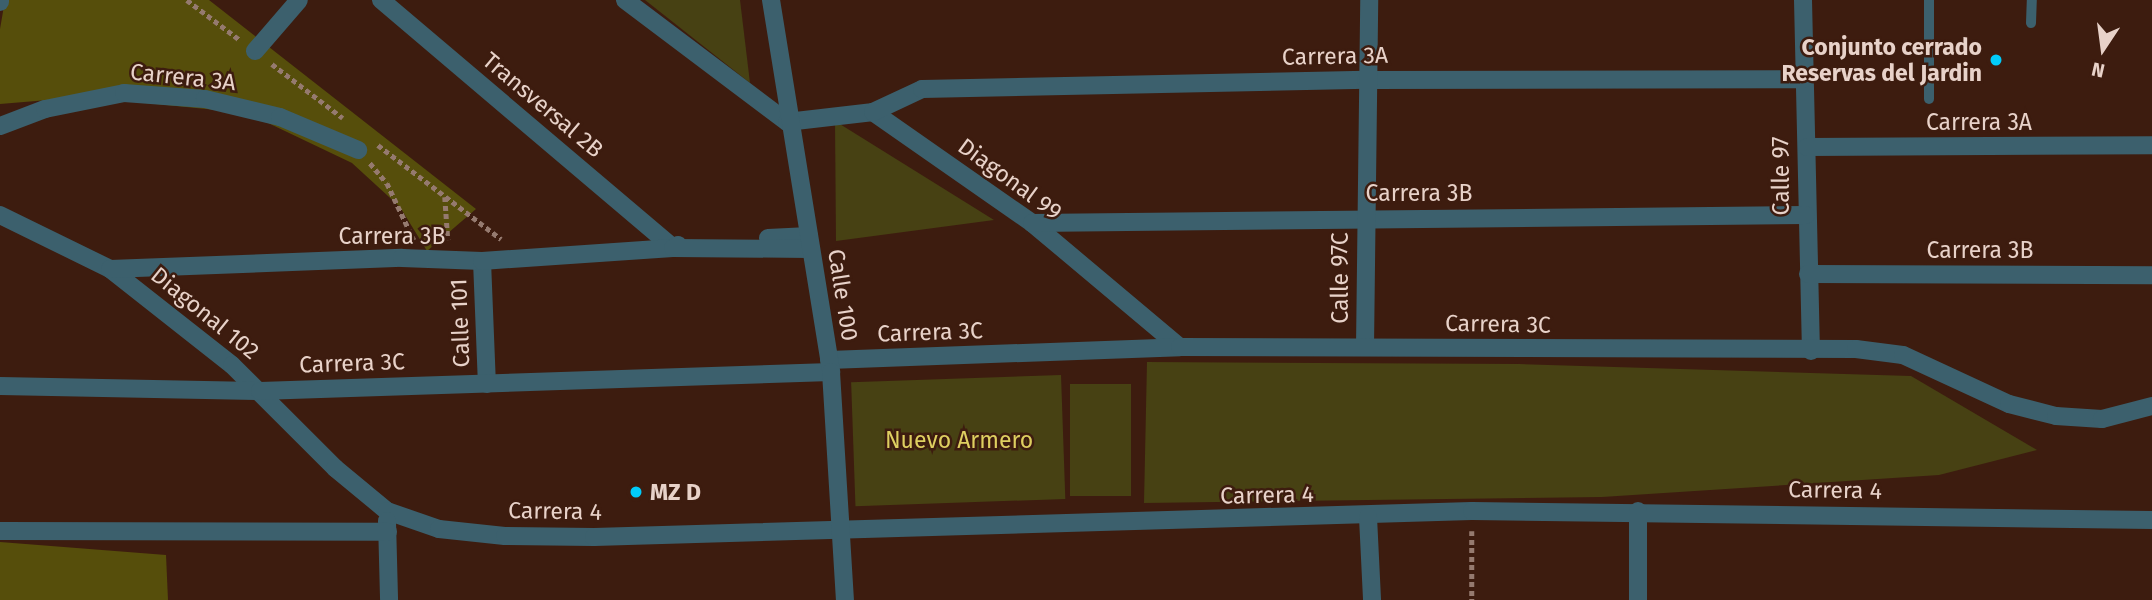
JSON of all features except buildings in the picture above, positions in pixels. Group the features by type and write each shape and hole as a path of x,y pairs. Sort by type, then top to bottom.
{"street":[{"path":"255,51 299,0"},
{"name":"Transversal 2B","path":"381,0 673,248"},
{"path":"625,0 787,122 873,111"},
{"name":"Calle 100","path":"771,0 787,122 830,366 845,600"},
{"name":"Calle 97C","path":"1365,347 1364,218 1369,0"},
{"name":"Calle 97","path":"1803,0 1803,79 1807,147 1805,215 1811,351"},
{"name":"Carrera 3A","path":"873,111 922,89 1366,80 1803,79"},
{"name":"Carrera 3A","path":"0,126 45,109 124,93 205,99 280,117 358,150"},
{"name":"Diagonal 99","path":"873,111 1032,223 1180,347"},
{"name":"Carrera 3A","path":"1807,147 2152,145"},
{"name":"Diagonal 102","path":"0,215 110,269 260,390 335,468 387,511"},
{"name":"Carrera 3B","path":"1032,223 1805,215"},
{"name":"Carrera 3B","path":"110,269 420,259 482,261 673,248 810,243"},
{"name":"Calle 101","path":"482,261 487,384"},
{"name":"Carrera 3B","path":"1808,274 2152,275"},
{"name":"Carrera 3C","path":"0,386 260,390 487,384 1180,347 1811,351 1856,349 1903,355 2009,404 2056,416 2102,419 2152,406"},
{"path":"387,511 388,600"},
{"name":"Carrera 4","path":"387,511 439,528 505,536 1368,517 1472,512 1639,511 2152,520"},
{"path":"1638,600 1639,511"},
{"path":"1368,517 1372,600"},
{"path":"0,531 388,532"}],"lane":[{"path":"1928,0 1929,99"},
{"path":"2031,23 2032,0"}],"path":[{"path":"358,150 401,206 420,259"},
{"path":"444,196 450,260"},
{"path":"1472,512 1472,600"}],"green space":[{"path":"645,0 740,0 750,83"},
{"path":"835,121 994,220 836,241"},
{"path":"1147,362 1519,364 1911,376 2037,450 1939,475 1602,497 1144,503"},
{"name":"Nuevo Armero","path":"1061,375 1065,499 855,506 851,382"},
{"path":"1070,384 1131,384 1131,496 1070,496"}],"shaded area":[{"path":"5,0 209,0 476,209 427,251 400,207 352,163 247,113 84,97 0,104 0,29"},
{"path":"0,542 166,555 168,600 0,600"}],"place":[{"name":"Conjunto cerrado Reservas del Jardin","path":"1996,60"},
{"name":"MZ D","path":"636,492"}]}
